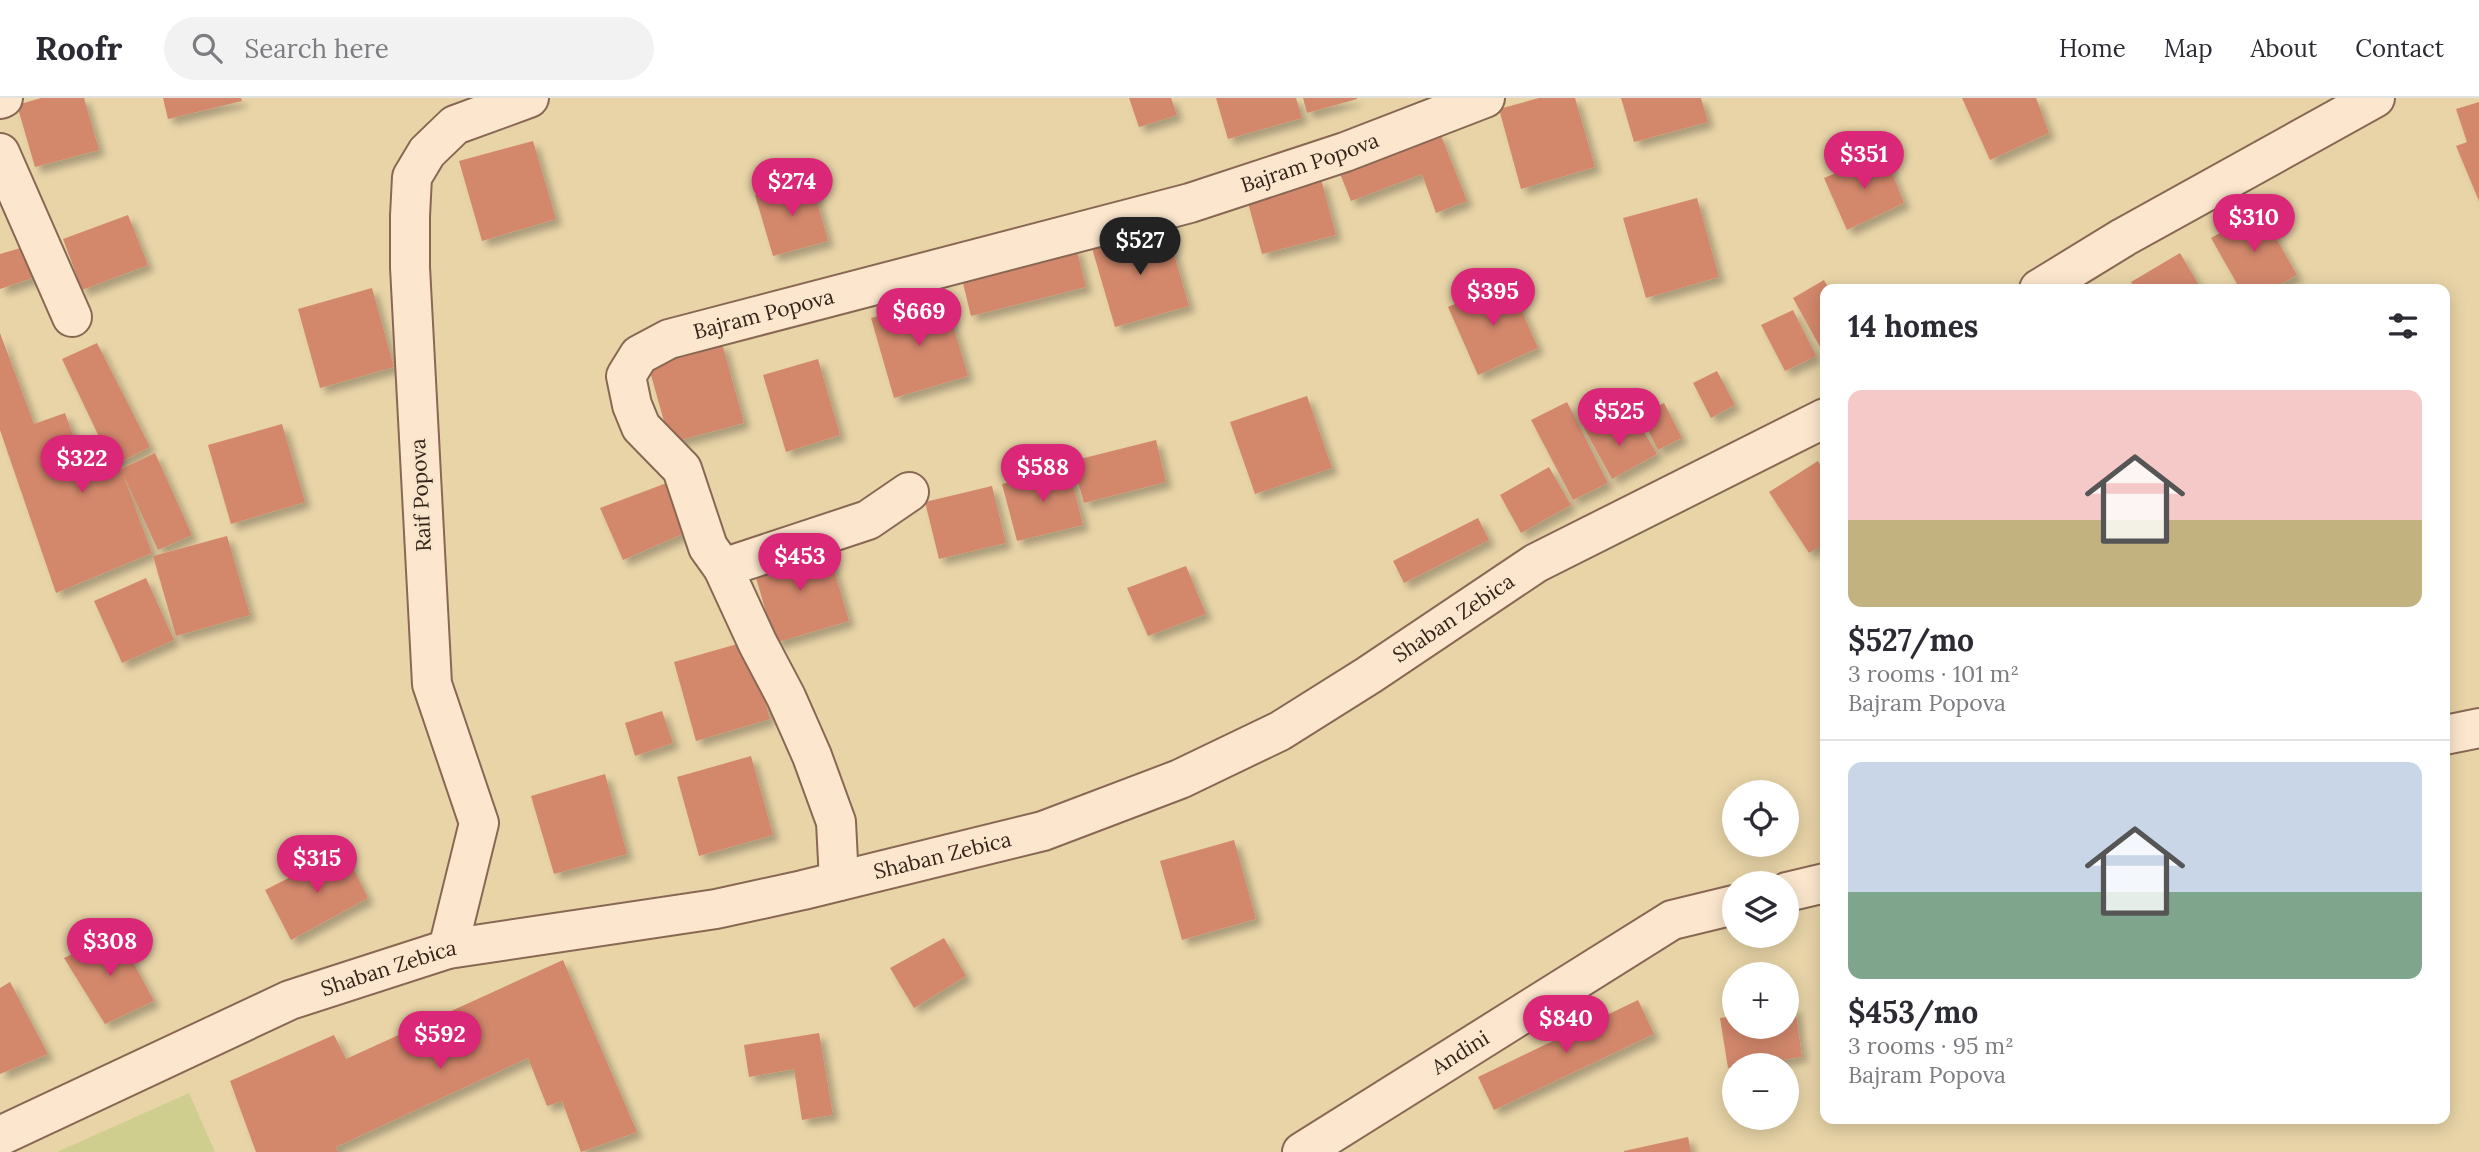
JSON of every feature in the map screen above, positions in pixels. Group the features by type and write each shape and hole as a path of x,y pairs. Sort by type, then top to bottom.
{"street":[{"name":"Raif Popova","path":"448,948 480,823 432,684 413,345 410,216 412,177 427,152 455,125 529,98"},
{"name":"Bajram Popova","path":"839,881 836,822 812,756 723,568 708,547 682,469 641,427 632,405 626,376 639,355 669,339 1190,203 1345,152 1485,98"},
{"path":"2047,284 2124,237 2375,98"},
{"path":"0,153 72,317"},
{"name":"Shaban Zebica","path":"0,1136 290,1000 448,948 716,909 839,881 1044,831 1180,779 1280,731 1536,564 1820,421"},
{"path":"723,568 869,520 909,492"},
{"path":"2450,734 2479,728"},
{"path":"1799,889 1820,884"},
{"name":"Andini","path":"1302,1152 1672,920 1722,908"}],"shaded area":[{"path":"0,98 2479,98 2479,1152 0,1152"},
{"path":"189,1093 215,1152 57,1152"}],"building":[{"path":"41,98 84,98 99,150 35,167 17,105"},
{"path":"163,98 241,98 242,101 168,119"},
{"path":"1129,98 1171,98 1177,115 1139,127"},
{"path":"1216,98 1296,98 1302,118 1228,139"},
{"path":"1303,98 1357,98 1357,99 1307,113"},
{"path":"1539,98 1575,98 1595,167 1521,189 1499,109"},
{"path":"1621,98 1701,98 1708,122 1634,142"},
{"path":"1962,98 2036,98 2049,133 1990,160"},
{"path":"2479,102 2479,201 2456,146 2467,142 2456,109"},
{"path":"1440,133 1467,201 1436,213 1422,174 1351,201 1339,171"},
{"path":"533,141 556,219 482,241 459,161"},
{"path":"1884,153 1904,203 1847,230 1824,178"},
{"path":"811,179 828,241 773,256 755,195"},
{"path":"1321,179 1336,235 1262,254 1247,199"},
{"path":"1697,198 1719,277 1646,298 1623,218"},
{"path":"2260,210 2297,275 2282,284 2237,284 2211,238"},
{"path":"128,215 148,265 82,290 63,239"},
{"path":"1166,227 1189,306 1115,327 1092,248"},
{"path":"31,245 41,275 0,289 0,254"},
{"path":"1076,247 1086,287 971,316 961,275"},
{"path":"2180,253 2198,284 2132,284 2131,282"},
{"path":"1824,280 1826,284 1820,284 1820,347 1793,298"},
{"path":"1509,281 1538,348 1478,375 1448,307"},
{"path":"372,288 394,367 320,388 298,309"},
{"path":"945,298 968,376 894,398 871,318"},
{"path":"1793,310 1816,356 1785,371 1761,325"},
{"path":"0,333 34,424 65,413 89,480 155,453 192,535 158,550 123,474 152,553 56,593 0,430"},
{"path":"97,343 150,447 113,466 62,359"},
{"path":"722,343 744,423 670,443 648,364"},
{"path":"818,359 840,435 786,452 763,375"},
{"path":"1717,371 1735,405 1711,418 1693,383"},
{"path":"1307,396 1332,468 1255,494 1230,422"},
{"path":"1567,402 1608,483 1573,500 1531,420"},
{"path":"1664,403 1682,438 1658,450 1640,415"},
{"path":"1604,417 1617,440 1641,427 1657,454 1612,479 1584,428"},
{"path":"282,424 305,502 231,524 208,445"},
{"path":"1156,440 1166,482 1084,503 1072,461"},
{"path":"1818,461 1820,546 1809,553 1769,492"},
{"path":"1549,467 1571,505 1521,533 1500,495"},
{"path":"1069,468 1083,525 1017,541 1002,484"},
{"path":"672,481 687,532 623,560 600,508"},
{"path":"992,486 1006,543 939,559 925,502"},
{"path":"1478,518 1489,540 1404,583 1393,561"},
{"path":"227,536 250,615 176,636 153,556"},
{"path":"826,543 849,621 775,643 752,564"},
{"path":"1186,566 1206,614 1148,636 1127,588"},
{"path":"146,578 174,640 122,663 94,601"},
{"path":"748,641 770,719 696,741 674,662"},
{"path":"662,711 673,743 635,756 625,723"},
{"path":"751,756 773,835 699,856 677,777"},
{"path":"605,774 627,854 554,874 531,796"},
{"path":"1234,840 1256,919 1182,940 1160,861"},
{"path":"344,850 368,898 291,940 265,890"},
{"path":"117,932 154,1001 105,1024 64,958"},
{"path":"944,938 966,976 914,1008 890,968"},
{"path":"563,960 637,1132 581,1152 562,1101 547,1106 528,1058 336,1147 338,1152 256,1152 230,1081 334,1035 346,1059"},
{"path":"10,982 48,1054 0,1074 0,988"},
{"path":"1638,1000 1654,1034 1494,1110 1478,1077"},
{"path":"819,1033 833,1115 802,1120 794,1069 749,1077 744,1045"},
{"path":"1799,1036 1802,1057 1799,1057 1799,1053 1726,1053 1723,1039 1799,1039"},
{"path":"1688,1137 1691,1152 1624,1152 1624,1151"}]}
